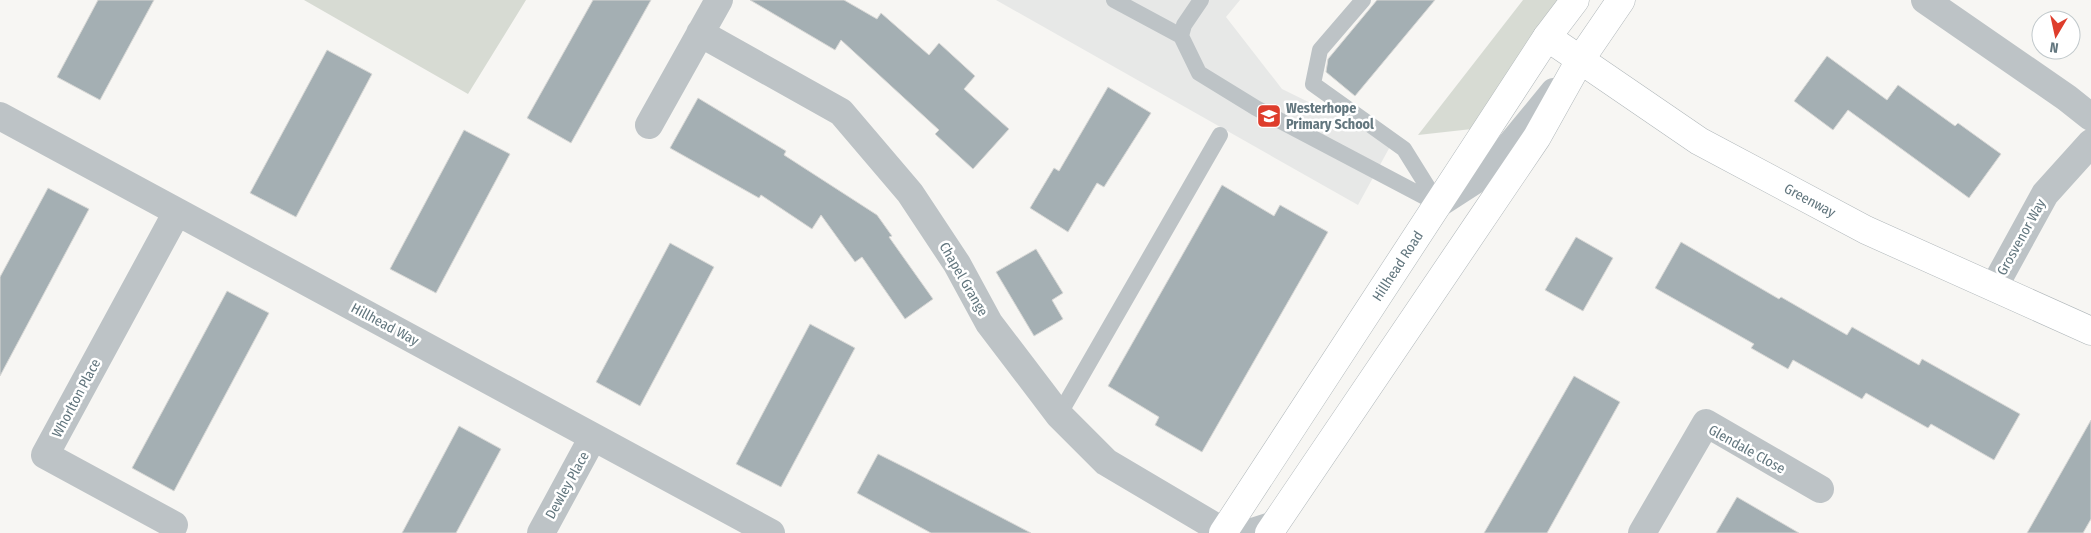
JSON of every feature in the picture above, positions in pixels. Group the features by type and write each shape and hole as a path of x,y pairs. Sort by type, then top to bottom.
{"street":[{"path":"649,125 718,0"},
{"name":"Hillhead Road","path":"1224,533 1547,37 1575,0"},
{"path":"1438,204 1489,171 1580,60 1621,0"},
{"path":"1924,0 2067,98 2091,117"},
{"name":"Chapel Grange","path":"700,33 841,112 910,193 957,264 989,323 1059,414 1106,462 1224,533"},
{"name":"Greenway","path":"1547,37 1699,141 1866,230 2091,331"},
{"path":"1264,530 1537,137 1580,60"},
{"name":"Hillhead Way","path":"0,116 771,533"},
{"name":"Grosvenor Way","path":"1994,287 2045,194 2091,143"},
{"name":"Whorlton Place","path":"174,525 45,455 177,212"},
{"name":"Glendale Close","path":"1642,533 1706,423 1820,490"},
{"name":"Dewley Place","path":"541,533 594,437"}],"lane":[{"path":"1114,0 1181,36 1199,73 1256,108 1438,204"},
{"path":"1181,36 1184,25 1202,0"},
{"path":"1363,0 1320,50 1313,84 1404,150 1438,204"},
{"path":"1059,414 1220,135"}],"shaded area":[{"path":"304,0 526,0 468,94"},
{"name":"Westerhope Primary School","path":"996,0 1240,0 1226,17 1282,89 1392,143 1358,205"},
{"path":"1523,0 1563,0 1472,129 1418,135"}],"building":[{"path":"98,0 154,0 100,100 57,77"},
{"path":"593,0 651,0 571,143 527,118"},
{"path":"750,0 844,0 877,19 881,13 929,55 939,43 975,76 964,89 1009,129 973,169 935,134 939,130 841,40 835,50"},
{"path":"1377,0 1435,0 1355,96 1326,72 1328,59"},
{"path":"327,50 372,74 296,217 250,193"},
{"path":"1827,56 1887,100 1898,85 1955,126 1958,123 2001,154 1969,198 1848,110 1833,130 1794,101"},
{"path":"1108,87 1151,113 1104,187 1097,183 1068,232 1030,208 1054,168 1059,171"},
{"path":"698,98 786,151 784,155 877,215 892,236 889,237 933,299 905,319 862,257 855,262 821,215 812,229 761,195 759,198 670,148"},
{"path":"464,130 510,154 436,293 390,269"},
{"path":"1222,185 1274,216 1280,205 1328,232 1202,452 1155,425 1159,417 1108,386"},
{"path":"48,188 89,209 0,376 0,277"},
{"path":"1576,237 1613,258 1583,311 1545,290"},
{"path":"1681,242 1779,299 1781,297 1847,335 1852,327 1919,365 1922,359 2020,414 1994,460 1931,424 1928,428 1866,393 1862,399 1793,360 1788,369 1751,348 1754,344 1655,288"},
{"path":"670,243 714,267 640,406 596,382"},
{"path":"1036,249 1063,293 1052,300 1063,319 1034,336 996,272"},
{"path":"227,291 269,313 174,491 132,468"},
{"path":"810,324 855,348 781,487 736,464"},
{"path":"1574,376 1620,402 1547,533 1484,533"},
{"path":"2091,420 2091,519 2083,533 2027,533"},
{"path":"459,426 501,449 456,533 402,533"},
{"path":"878,454 1031,533 931,533 857,493"},
{"path":"1737,497 1799,533 1716,533"}],"place":[{"name":"Westerhope Primary School","path":"1269,116"}]}
